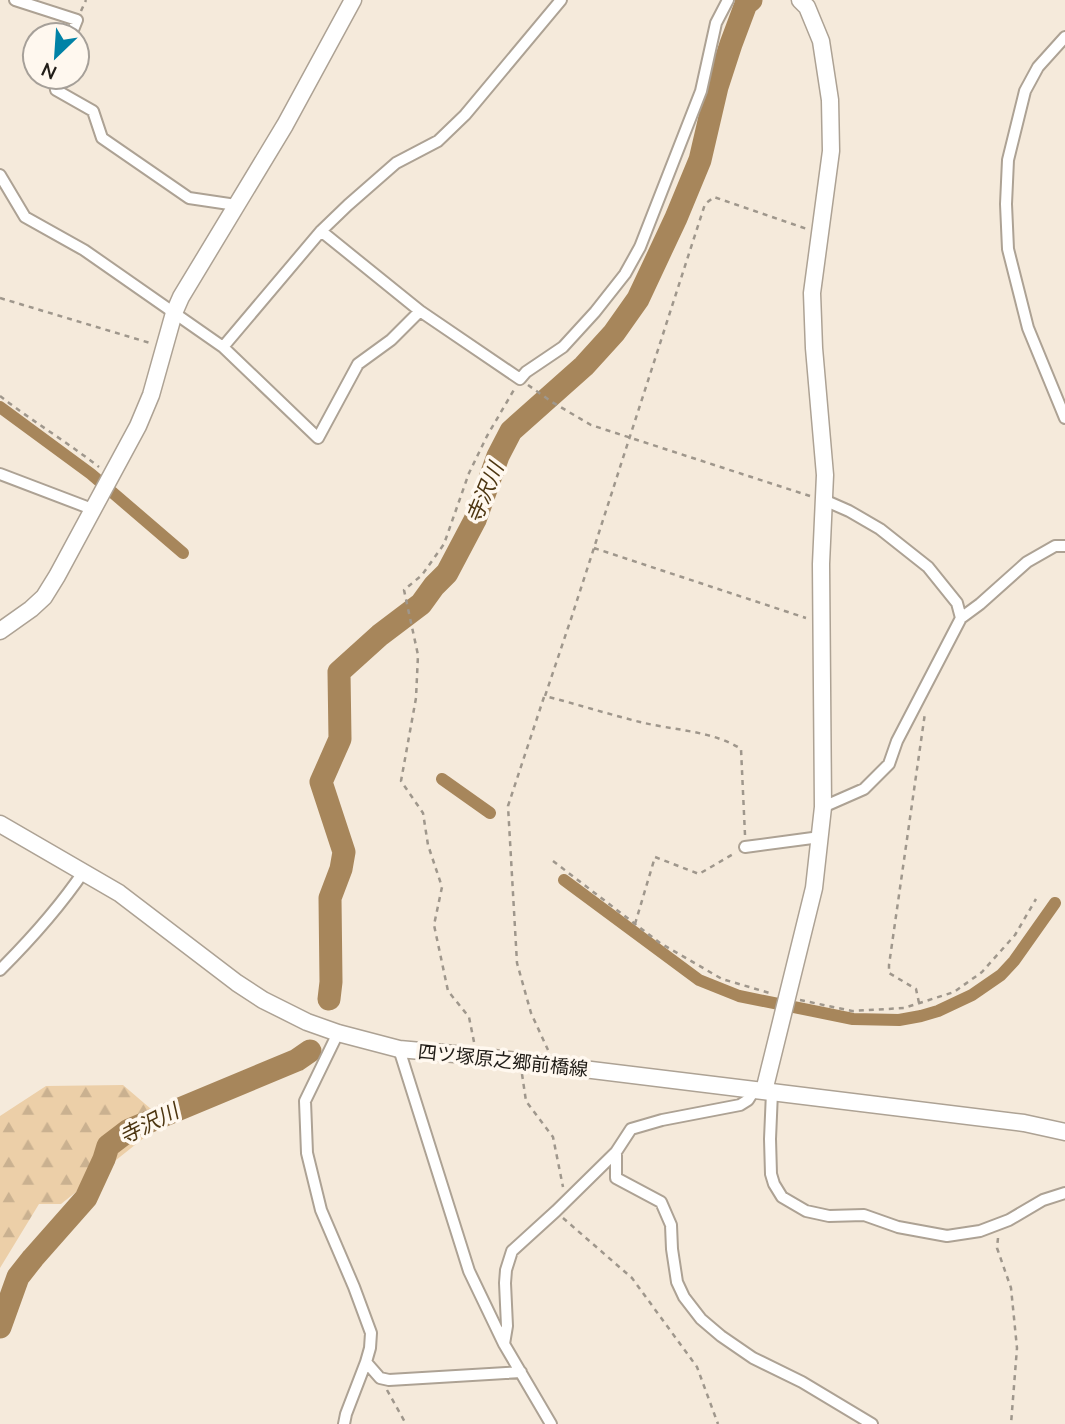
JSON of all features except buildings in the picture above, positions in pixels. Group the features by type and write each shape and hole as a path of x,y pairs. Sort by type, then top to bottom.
{"street":[{"path":"15,0 77,21"},
{"path":"0,631 44,597 138,426 151,395 163,347 181,298 285,125 353,0"},
{"path":"223,347 321,231 348,205 396,163 438,141 465,115 561,0"},
{"path":"321,231 420,311 520,379 562,347 596,312 625,274 640,247 701,91 716,23 728,0"},
{"path":"807,2 821,41 830,100 831,151 812,293 825,475 821,564 823,807 814,888 764,1091 771,1174 782,1197 806,1211 830,1216 863,1215 898,1227 947,1236 980,1231 1009,1220 1043,1199 1065,1194"},
{"path":"1065,37 1038,67 1025,91 1008,160 1006,204 1008,249 1028,328 1065,418"},
{"path":"58,91 93,111 102,138 189,198 236,205"},
{"path":"0,175 26,217 84,250 223,347 318,438 358,364 391,340 420,311"},
{"path":"0,474 92,509"},
{"path":"824,500 880,529 928,567 957,603 961,618"},
{"path":"823,807 864,789 889,764 897,741 961,618 1027,562 1055,546 1065,546"},
{"name":"四ツ塚原之郷前橋線","path":"0,824 119,893 263,1000 307,1022 338,1033 399,1049 764,1091 1024,1124 1065,1132"},
{"path":"745,848 820,837"},
{"path":"0,970 46,923 84,871"},
{"path":"338,1033 305,1101 307,1153 321,1210 371,1333 366,1362 344,1424"},
{"path":"399,1049 469,1272 504,1344 551,1424"},
{"path":"504,1344 507,1326 506,1270 512,1251 616,1152 631,1129 662,1120 740,1105 764,1091"},
{"path":"616,1152 616,1178 661,1202 671,1226 677,1282 684,1297 701,1319 753,1358 802,1382 872,1424"},
{"path":"366,1362 380,1378 389,1380 521,1372"}],"path":[{"path":"555,1065 531,1013 517,963 508,806 705,204 714,197 820,233"},
{"path":"0,298 163,347"},
{"path":"477,1056 469,1017 448,990 434,925 442,887 428,845 423,813 401,781 416,698 418,655 404,590 422,575 444,544 469,473 520,379"},
{"path":"535,390 591,425 824,500"},
{"path":"0,396 70,445 106,483"},
{"path":"594,548 806,618"},
{"path":"919,1003 916,989 890,973 889,965 927,702 924,689"},
{"path":"545,696 641,722 719,738 741,749 745,848 699,874 655,857 635,923"},
{"path":"553,861 660,943 722,979 787,998 852,1011 904,1008 954,992 982,972 1015,936 1036,899"},
{"path":"521,1061 526,1101 553,1137 566,1200"},
{"path":"556,1211 632,1278 697,1367 718,1424"},
{"path":"998,1224 998,1248 1011,1288 1017,1348 1011,1424"},
{"path":"380,1378 406,1424"}],"green space":[{"path":"123,1085 165,1121 61,1204 39,1204 0,1268 0,1116 46,1086"}],"waterway":[{"name":"寺沢川","path":"329,999 330,898 344,852 321,782 340,739 339,672 380,635 421,604 447,573 475,520 498,456 511,431 584,366 614,333 638,299 700,160 717,87 746,4 751,0"},
{"path":"0,407 91,474 183,553"},
{"path":"442,779 490,813"},
{"path":"564,880 699,980 739,996 853,1019 899,1020 921,1016 972,995 1001,975 1014,961 1055,903"},
{"name":"寺沢川","path":"0,1327 18,1277 86,1198 108,1146 129,1130 297,1060 310,1051"}]}
